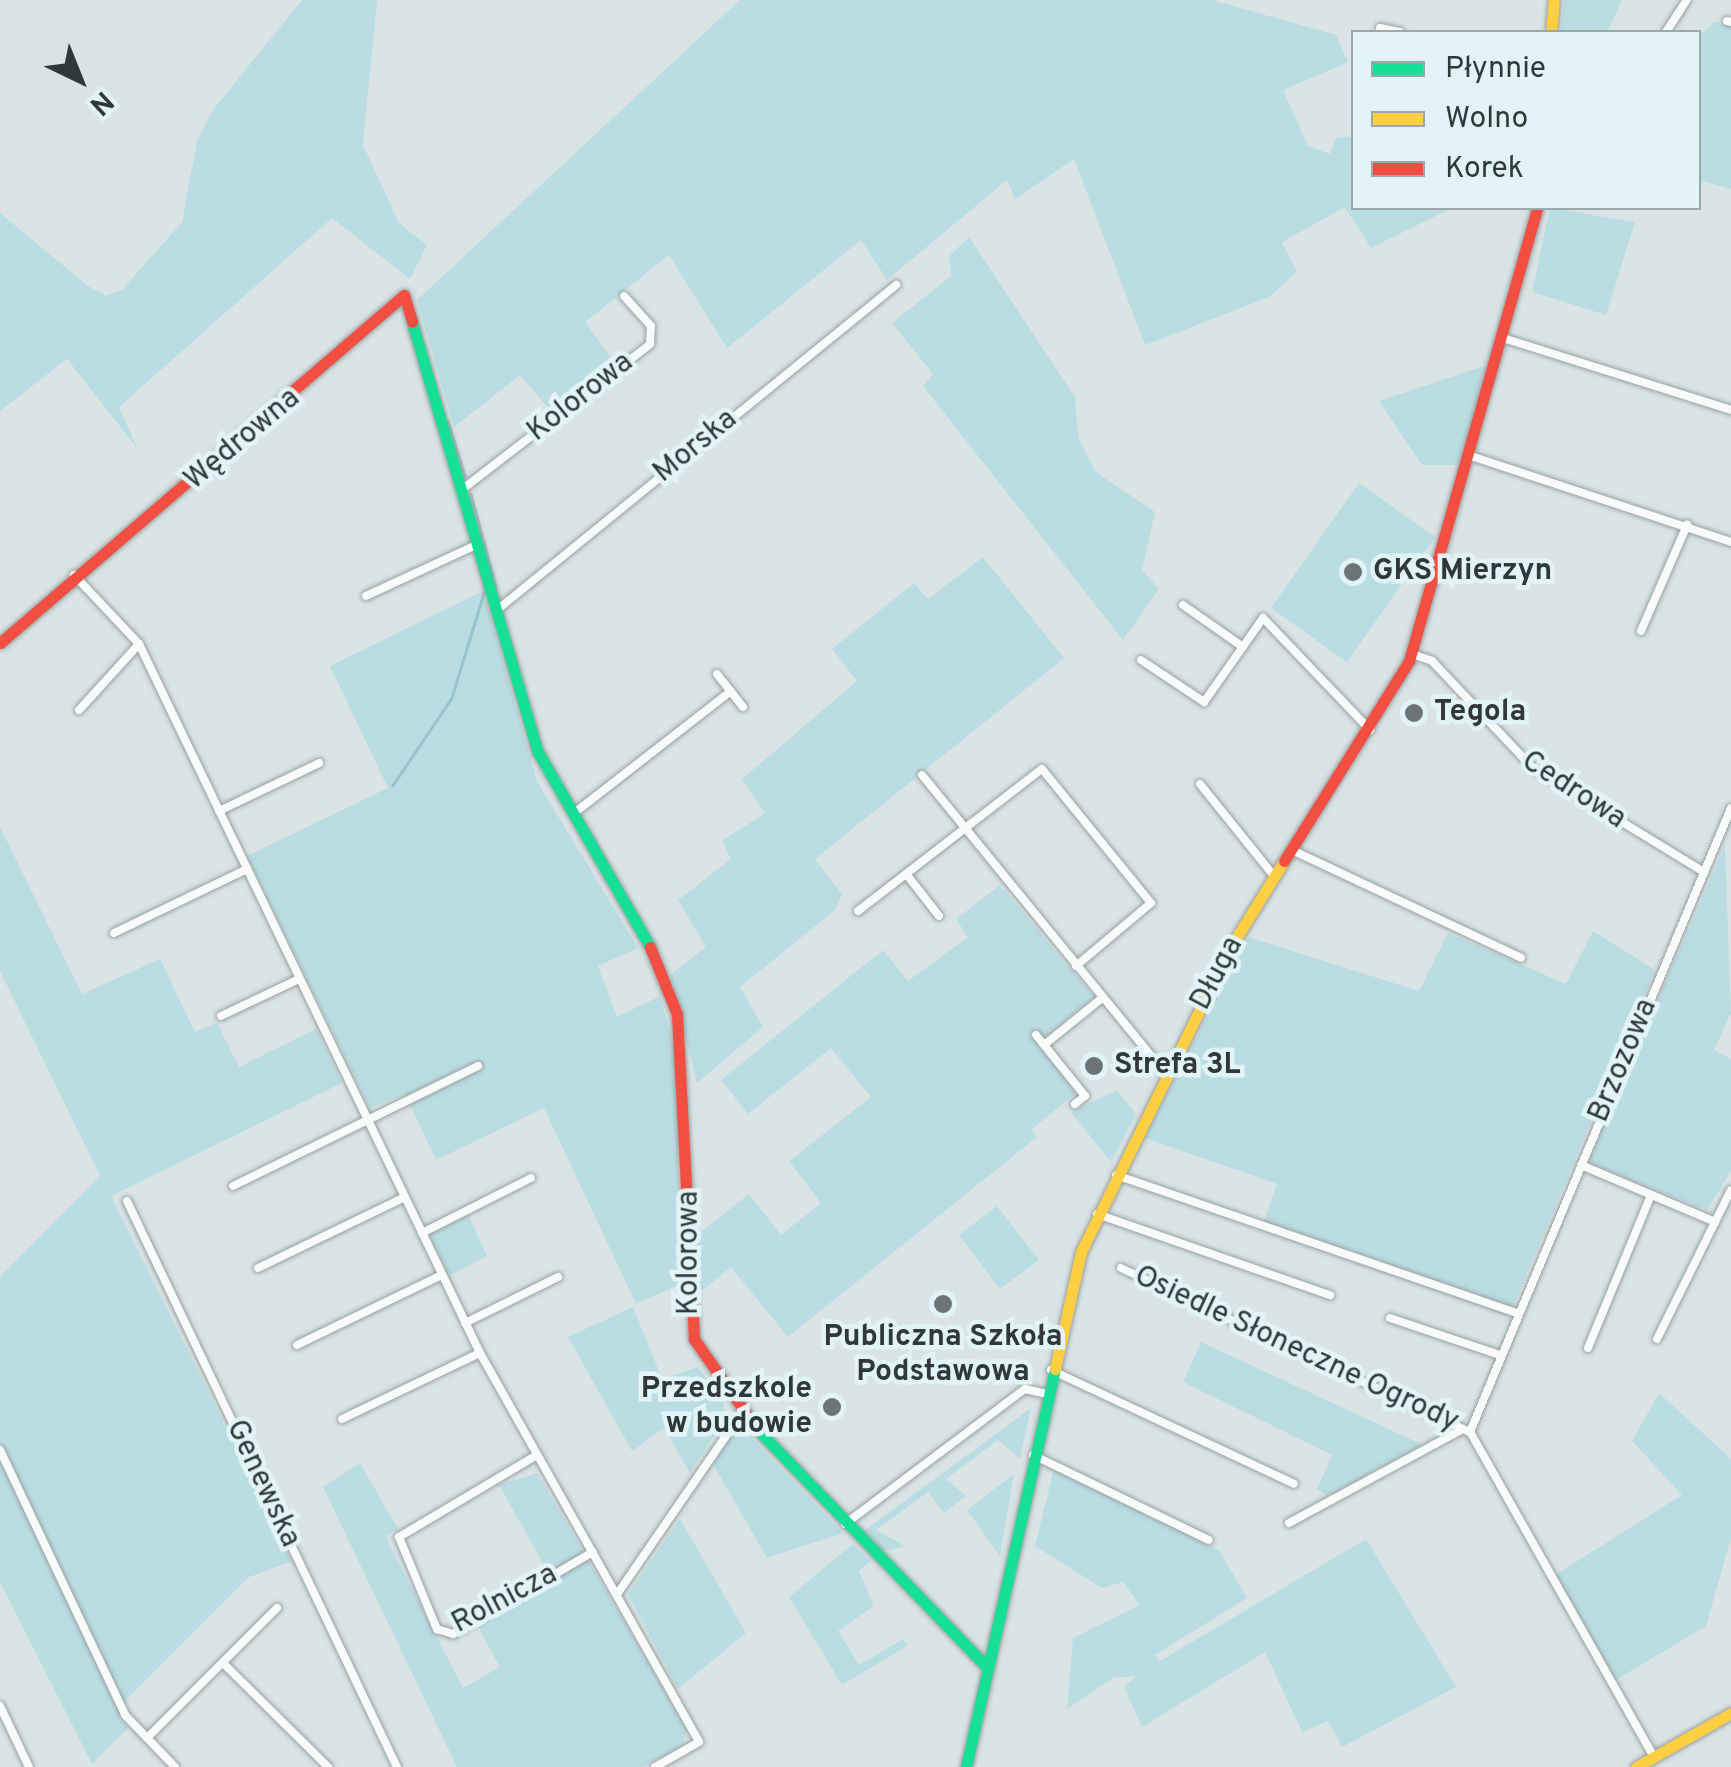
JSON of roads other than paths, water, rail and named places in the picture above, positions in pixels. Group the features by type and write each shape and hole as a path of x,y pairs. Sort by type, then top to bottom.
{"street":[{"path":"1552,30 1554,0"},
{"path":"1667,30 1687,0"},
{"path":"1380,28 1390,30"},
{"name":"Długa","path":"966,1767 1051,1370 1096,1214 1166,1074 1274,876 1370,730 1412,654 1506,339 1538,210"},
{"name":"Morska","path":"497,610 896,285"},
{"name":"Kolorowa","path":"404,295 464,488 538,752 641,925 677,1014 690,1159 688,1322 742,1411 845,1524 986,1666"},
{"name":"Wędrowna","path":"0,643 74,575 268,421 404,295"},
{"name":"Kolorowa","path":"464,488 650,344 650,326 624,296"},
{"path":"1506,339 1731,410"},
{"path":"1471,456 1731,542"},
{"path":"1641,630 1687,525"},
{"path":"366,596 478,544"},
{"name":"Rolnicza","path":"74,575 139,644 480,1353 699,1742 654,1767"},
{"path":"1183,606 1243,647"},
{"path":"1141,660 1204,702 1263,618 1370,730"},
{"path":"79,710 139,644"},
{"name":"Cedrowa","path":"1412,654 1432,662 1532,768 1704,872"},
{"path":"717,674 744,707"},
{"path":"572,814 731,691"},
{"path":"219,811 319,762"},
{"path":"858,911 1042,769 1149,896 1146,909 1076,966"},
{"path":"922,775 1166,1074"},
{"path":"1200,784 1274,876"},
{"name":"Brzozowa","path":"1466,1430 1731,808"},
{"path":"1292,850 1521,958"},
{"path":"114,932 247,869"},
{"path":"907,875 939,916"},
{"path":"221,1016 300,979"},
{"path":"1044,1045 1102,998"},
{"path":"1036,1035 1085,1096 1076,1104"},
{"path":"233,1186 478,1066"},
{"path":"1581,1165 1715,1222"},
{"path":"1116,1175 1516,1313"},
{"path":"422,1232 531,1178"},
{"path":"1657,1339 1731,1190"},
{"path":"1588,1348 1651,1195"},
{"path":"258,1268 405,1197"},
{"name":"Genewska","path":"127,1201 397,1767"},
{"path":"1096,1214 1330,1295"},
{"name":"Osiedle Słoneczne Ogrody","path":"1122,1268 1466,1430"},
{"path":"297,1345 442,1275"},
{"path":"465,1323 558,1276"},
{"path":"1390,1318 1500,1355"},
{"path":"342,1419 480,1353"},
{"path":"1051,1370 1294,1484"},
{"path":"845,1524 1025,1390 1046,1394"},
{"path":"618,1593 742,1411"},
{"path":"1289,1523 1466,1430 1654,1756"},
{"path":"0,1450 126,1715 173,1766"},
{"path":"1032,1454 1209,1540"},
{"name":"Rolnicza","path":"538,1455 399,1537 437,1630 454,1634 593,1552"},
{"path":"148,1738 277,1608"},
{"path":"222,1663 328,1767"},
{"path":"0,1706 29,1767"},
{"path":"1636,1767 1731,1713"}],"waterway":[{"path":"448,421 465,476"},
{"path":"471,494 496,587"},
{"path":"392,786 451,699 484,592"}],"place":[{"name":"GKS Mierzyn","path":"1353,572"},
{"name":"Tegola","path":"1414,713"},
{"name":"Strefa 3L","path":"1094,1066"},
{"name":"Publiczna Szkoła Podstawowa","path":"943,1304"},
{"name":"Przedszkole w budowie","path":"832,1407"}]}
